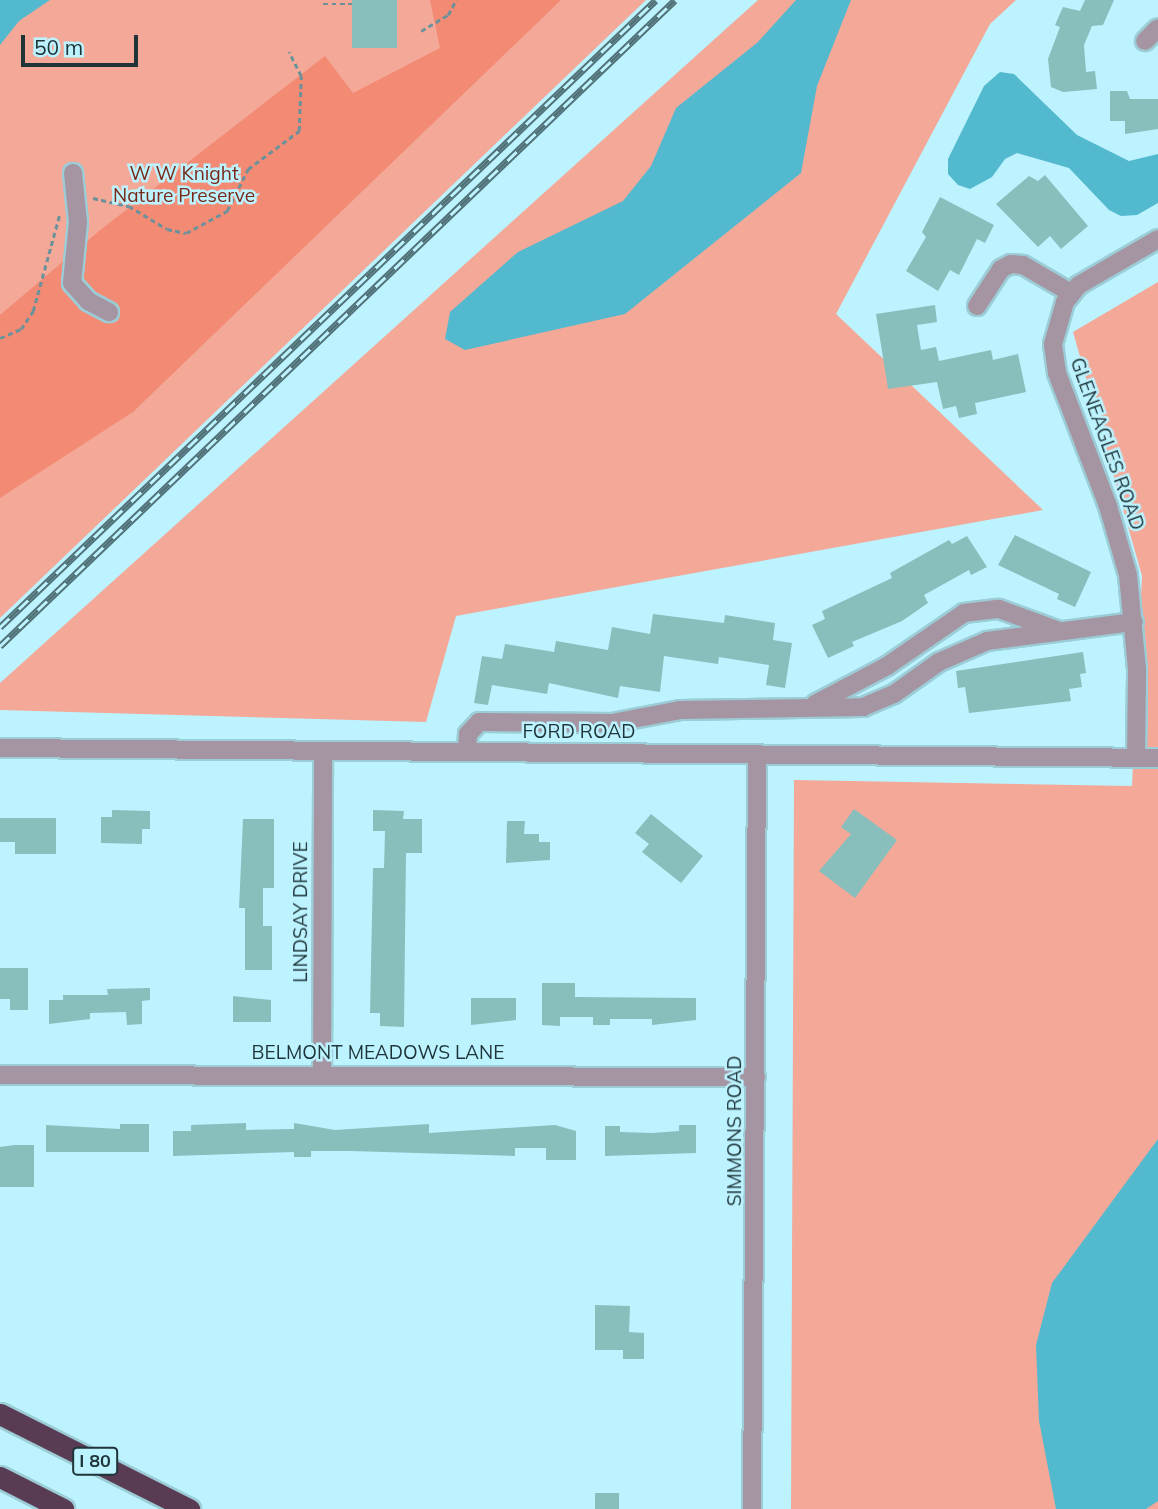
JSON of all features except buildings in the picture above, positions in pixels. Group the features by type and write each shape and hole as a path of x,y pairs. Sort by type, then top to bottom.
{"highway":[{"name":"I 80","path":"0,1414 189,1509"},
{"path":"0,1477 63,1509"}],"street":[{"path":"73,173 78,201 72,283 88,301 109,312"},
{"name":"GLENEAGLES ROAD","path":"1136,758 1134,622 1119,540 1054,359 1055,330 1072,293 1093,274 1158,239"},
{"path":"977,306 1001,269 1011,264 1023,265 1072,293"},
{"path":"809,708 887,666 964,613 999,609 1058,630"},
{"path":"467,752 468,734 479,722 612,723 680,710 863,707 894,694 960,651 987,641 1134,622"},
{"name":"FORD ROAD","path":"0,748 1158,758"},
{"name":"LINDSAY DRIVE","path":"322,1073 323,751"},
{"name":"SIMMONS ROAD","path":"752,1509 757,754"},
{"name":"BELMONT MEADOWS LANE","path":"0,1075 322,1073 756,1077"}],"path":[{"path":"421,31 448,15 456,0"},
{"path":"323,4 352,4"},
{"path":"0,338 21,329 33,311 54,224 66,206 78,201 113,200 141,211 167,229 186,233 228,211 248,169 299,131 301,76 289,52"}],"green space":[{"name":"W W Knight Nature Preserve","path":"0,0 646,0 0,618"},
{"path":"430,0 561,0 133,412 0,498 0,315 99,231 325,56 353,93 440,48"},
{"path":"758,0 1016,0 990,24 836,314 1043,510 456,616 426,722 0,710 0,683"},
{"path":"1158,282 1158,1509 791,1509 794,780 1132,786 1142,576 1073,332"}],"water":[{"path":"0,0 50,0 19,21 0,45"},
{"path":"796,0 851,0 817,86 801,173 625,314 465,350 445,339 450,312 518,252 623,201 651,166 676,108 758,42"},
{"path":"1000,72 1014,74 1077,135 1129,161 1158,154 1158,203 1137,215 1121,216 1109,210 1069,168 1017,153 1005,159 992,177 970,189 958,185 948,174 948,159 984,86"},
{"path":"1158,1139 1158,1501 1146,1509 1056,1509 1039,1421 1036,1345 1052,1283"}],"railway":[{"path":"0,627 656,0"},
{"path":"0,646 675,0"}]}
